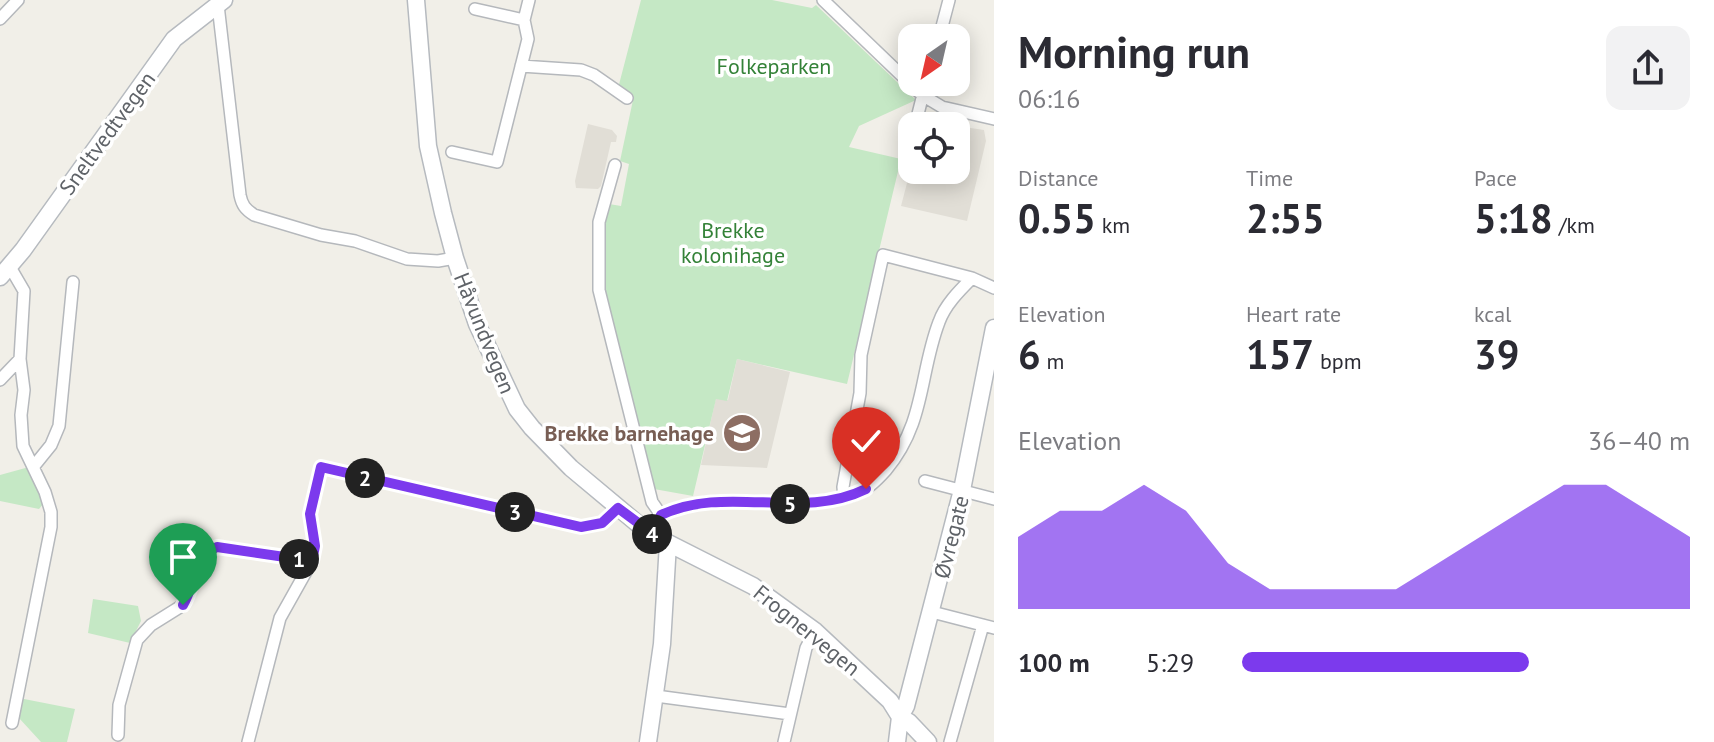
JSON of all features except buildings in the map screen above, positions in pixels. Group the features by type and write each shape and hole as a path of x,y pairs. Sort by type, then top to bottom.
{"main road":[{"name":"Håvundvegen","path":"416,0 428,146 455,258 486,346 517,409 552,450 618,508 661,538"},
{"name":"Sneltvedtvegen","path":"5,272 174,39 221,2"},
{"name":"Øvregate","path":"897,742 900,717 906,706 932,612 989,385 994,328"},
{"name":"Frognervegen","path":"661,538 753,586 815,631 890,701 900,717 928,742"},
{"path":"648,742 664,621 661,538"}],"street":[{"path":"0,19 18,0"},
{"path":"452,152 497,162 528,39 524,20 529,0"},
{"path":"943,24 949,0"},
{"path":"221,2 240,195 247,210 254,215 321,235 355,241 407,259 438,261 455,258"},
{"path":"829,2 898,71"},
{"path":"475,9 524,20"},
{"path":"521,66 581,70 594,75 627,98"},
{"path":"924,96 942,107 994,119"},
{"path":"615,165 598,236 601,306 652,502 661,515 661,538"},
{"path":"844,498 843,487 860,393 861,355 883,255 972,278 994,288"},
{"path":"5,272 24,291 20,359 24,390 21,415 23,446 47,500 51,527 12,723"},
{"path":"661,515 689,504 811,504 844,498 866,489 877,480 902,446 918,410 940,318 972,278"},
{"path":"34,466 51,445 59,426 73,282"},
{"path":"0,380 20,359"},
{"path":"248,742 280,618 312,561 315,546 310,514 321,467 581,527 602,523 618,508"},
{"path":"925,481 994,499"},
{"path":"118,735 119,705 137,640 151,625 183,605 200,560 208,551 217,547 312,561"},
{"path":"932,612 989,626 950,742"},
{"path":"784,742 806,648 815,631"},
{"path":"656,696 790,714"}],"shaded area":[{"path":"588,124 612,130 617,136 616,142 611,142 598,189 576,188"},
{"path":"970,128 984,130 986,141 967,221 901,206 907,184 970,184"},
{"name":"Brekke barnehage","path":"737,359 790,372 767,468 701,465 716,398 728,400"}],"green space":[{"name":"Brekke kolonihage","path":"641,0 772,0 812,8 816,5 898,83 898,96 912,96 916,100 859,126 849,147 898,158 898,172 847,384 737,359 727,401 716,399 693,496 654,489 604,293 603,229 609,204 621,206 629,164 620,161 633,100 616,96"},
{"path":"29,467 44,503 39,509 0,501 0,475"},
{"path":"93,599 138,606 141,621 130,643 88,633"},
{"path":"19,698 75,709 67,742 41,742 19,718"}],"place":[{"name":"Brekke barnehage","path":"742,433"}],"route":[{"path":"183,605 200,560 217,547 312,561 315,546 311,503 321,467 581,527 602,523 618,508 653,534 661,515 689,504 811,504 828,502 866,489"}],"park label":[{"name":"Folkeparken","path":"774,66"}]}
